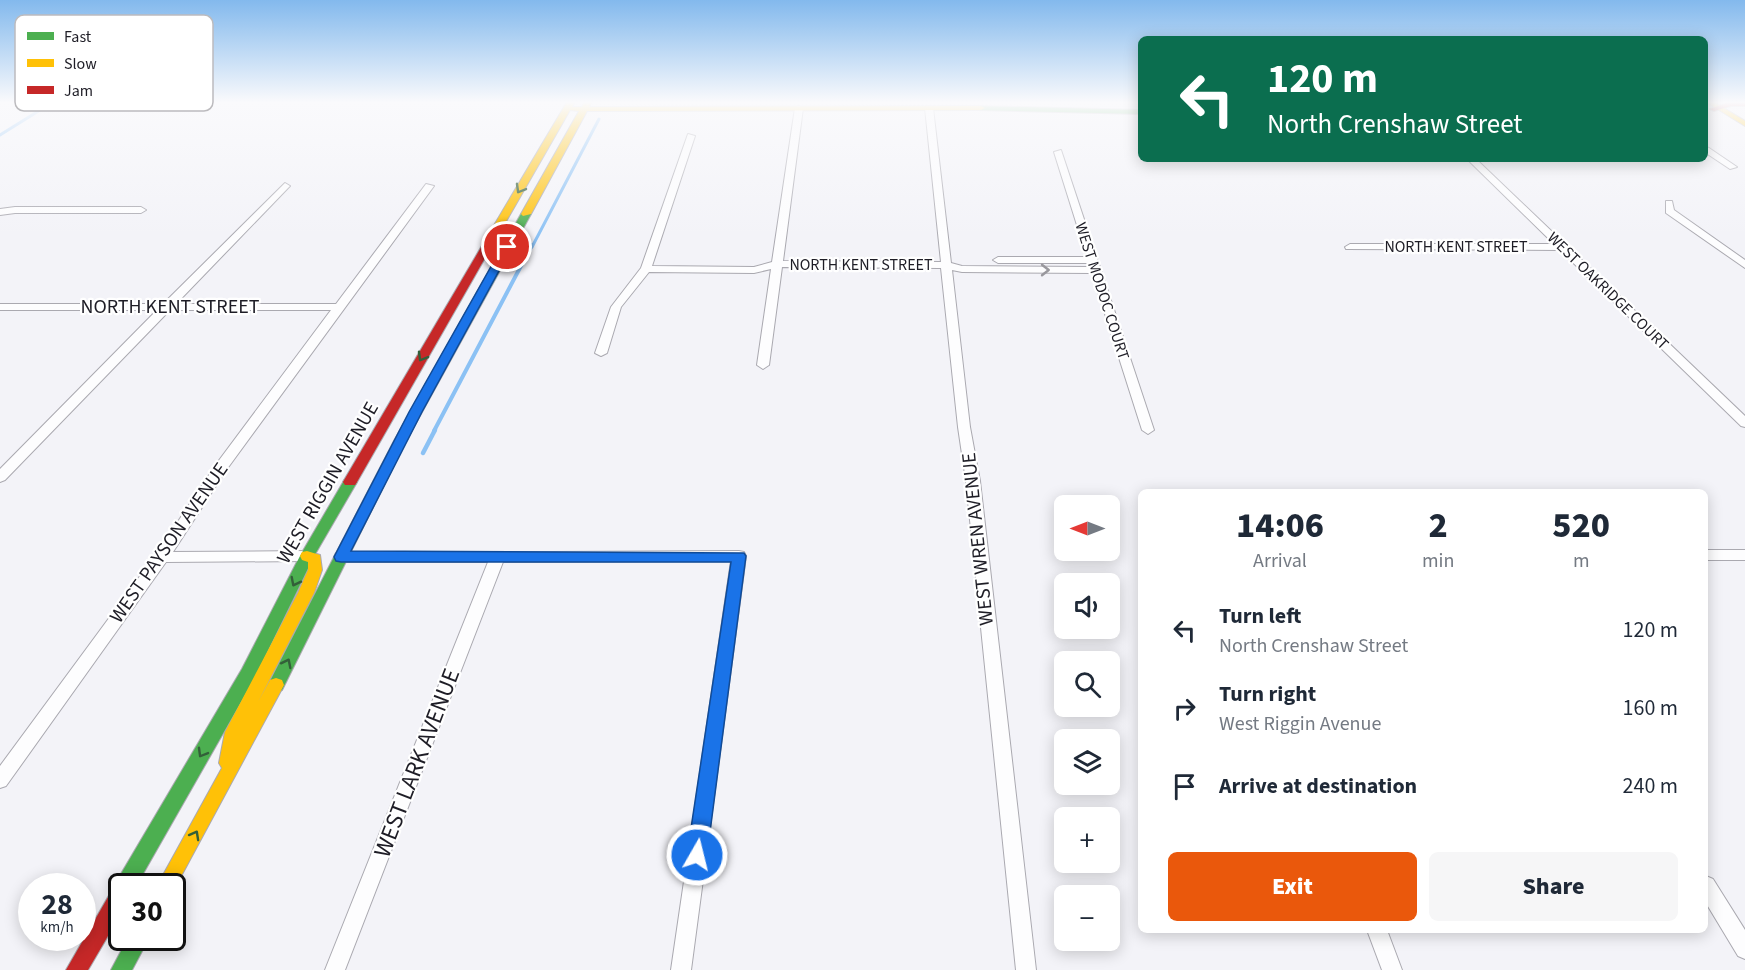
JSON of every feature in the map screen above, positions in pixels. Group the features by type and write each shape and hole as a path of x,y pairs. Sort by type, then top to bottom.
{"main road":[{"name":"WEST RIGGIN AVENUE","path":"133,873 248,674 307,556 544,147"},
{"name":"WEST RIGGIN AVENUE","path":"174,873 224,783 419,406 563,147"},
{"path":"341,557 333,549 334,539 392,427 391,411"},
{"path":"224,783 234,732 306,593 315,570 315,559 307,556"},
{"path":"76,970 108,916"},
{"path":"121,970 132,951"}],"street":[{"path":"601,353 616,307 647,264 687,147"},
{"path":"763,365 794,147"},
{"name":"WEST WREN AVENUE","path":"933,147 964,427 973,481 1026,970"},
{"path":"1708,151 1733,167"},
{"name":"WEST MODOC COURT","path":"1058,152 1148,430"},
{"name":"WEST OAKRIDGE COURT","path":"1474,162 1745,423"},
{"path":"0,477 285,186"},
{"name":"WEST PAYSON AVENUE","path":"0,780 162,557 210,483 429,186"},
{"path":"1668,203 1669,211 1745,265"},
{"path":"0,212 141,210"},
{"name":"NORTH KENT STREET","path":"1350,247 1562,247"},
{"name":"NORTH KENT STREET","path":"647,264 754,270 777,264 945,265 962,269 1094,265"},
{"name":"NORTH KENT STREET","path":"0,307 340,307"},
{"path":"1708,555 1745,555"},
{"path":"162,557 307,556"},
{"name":"WEST LARK AVENUE","path":"335,970 498,556"},
{"path":"341,557 739,556 681,970"},
{"path":"1708,889 1745,949"},
{"path":"1378,933 1392,970"}],"waterway":[{"path":"532,247 584,147"},
{"path":"434,431 532,245"},
{"path":"423,453 435,430"}],"traffic: fast":[{"path":"276,685 400,441 526,214"},
{"path":"133,873 248,674 307,556 350,482"},
{"path":"121,970 132,951"}],"traffic: slow":[{"path":"488,244 545,147"},
{"path":"526,214 563,147"},
{"path":"228,763 234,732 306,593 315,570 315,559 307,556"},
{"path":"174,873 276,685"}],"traffic: jam":[{"path":"350,482 488,244"},
{"path":"76,970 108,916"}],"route":[{"path":"507,247 400,441 341,557 739,556 697,855"}]}
